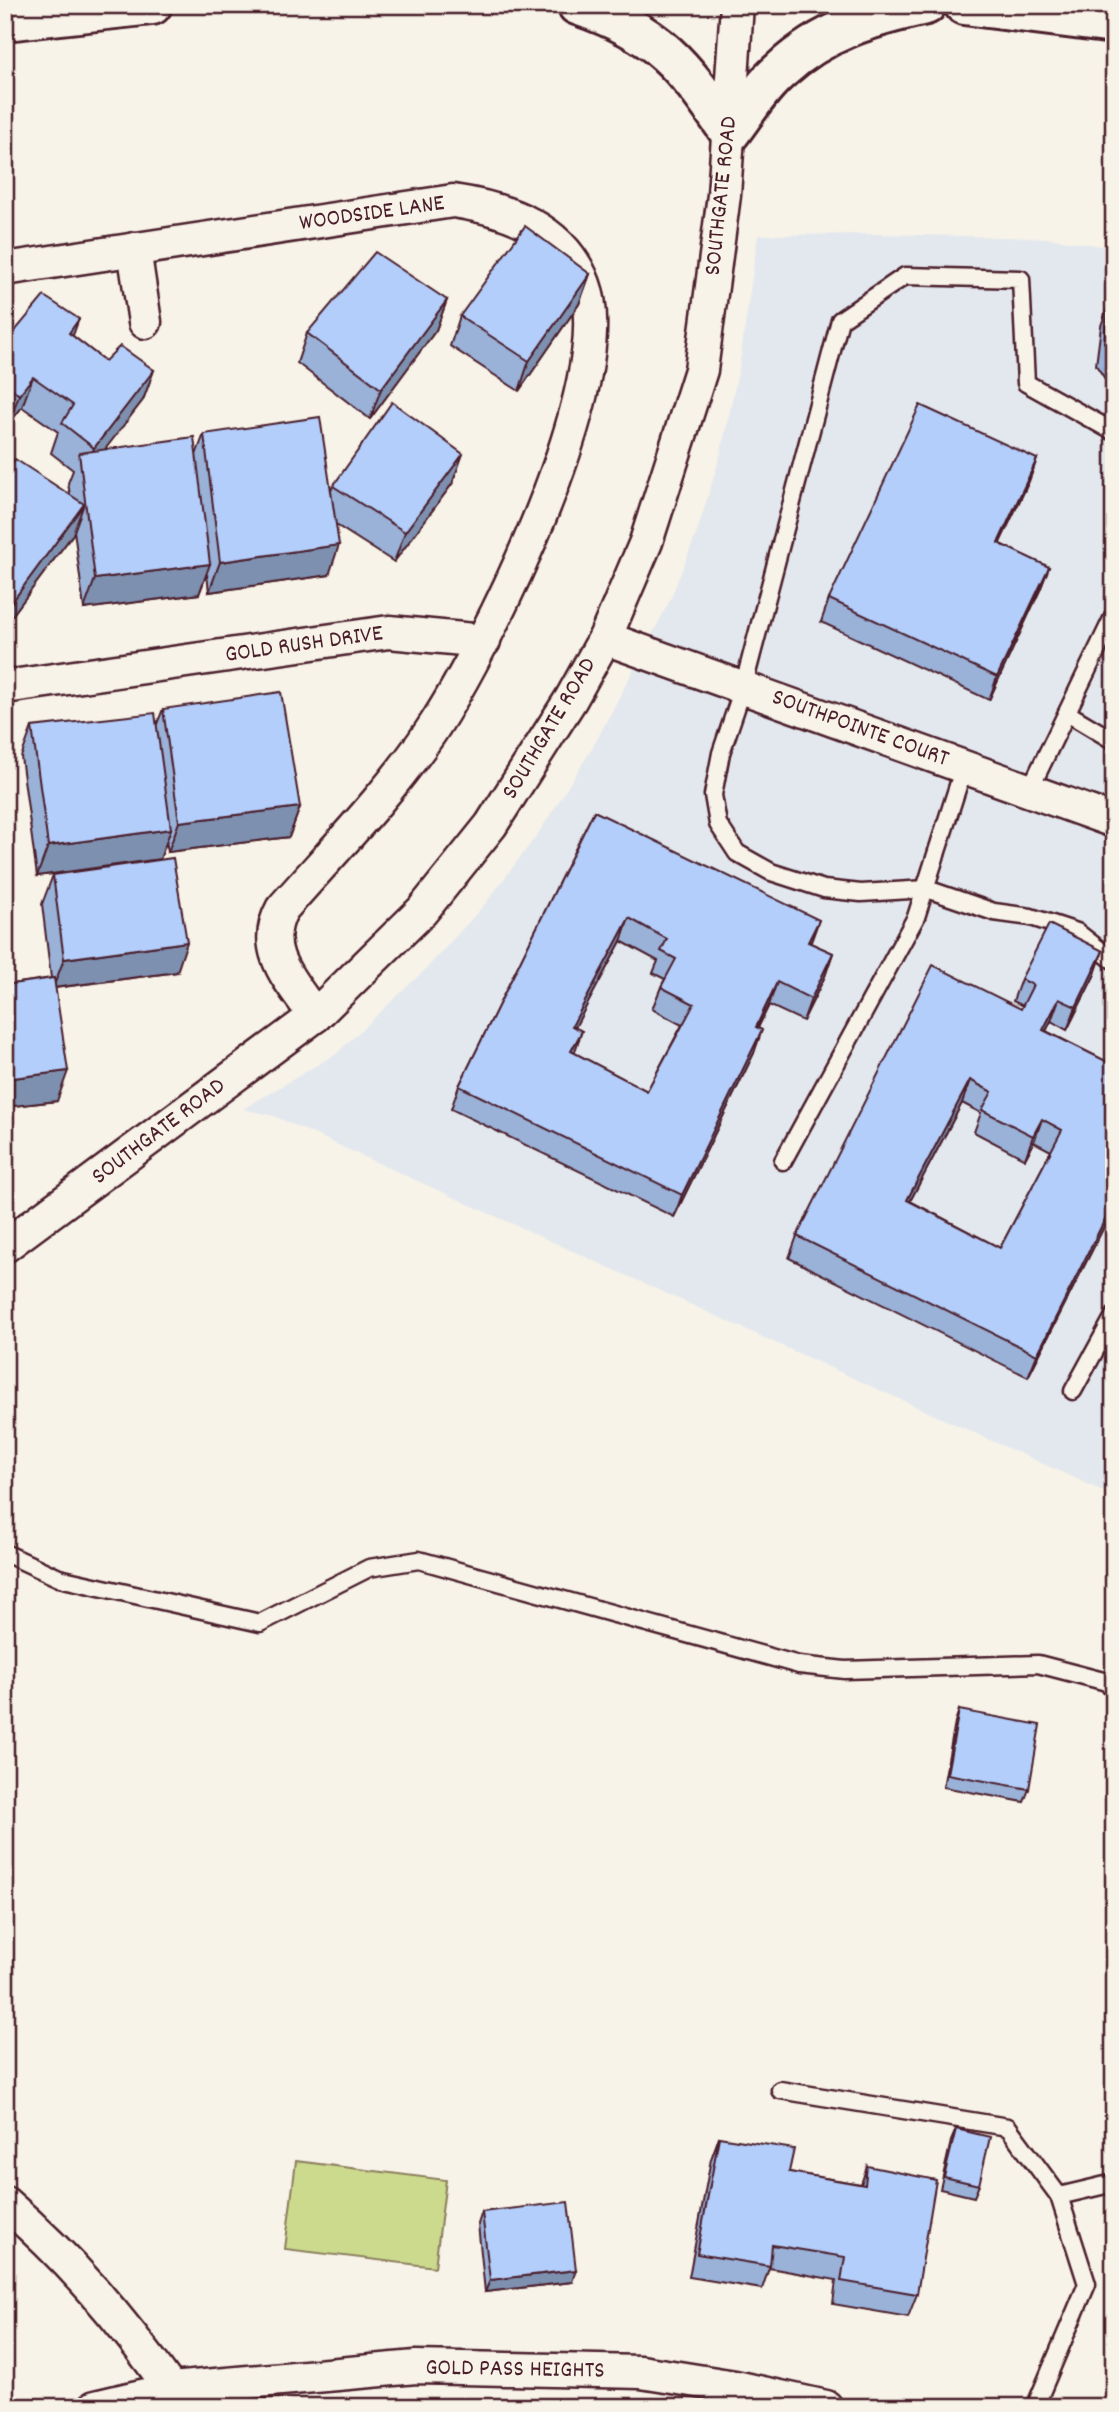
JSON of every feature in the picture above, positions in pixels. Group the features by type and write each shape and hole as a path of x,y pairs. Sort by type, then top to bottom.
{"main road":[{"path":"22,19 75,5"},
{"path":"22,19 152,5"},
{"path":"577,5 617,19 652,40 686,70 730,132 779,71 811,45 841,28 875,16 926,5"},
{"path":"964,5 1114,24"}],"street":[{"name":"SOUTHGATE ROAD","path":"5,1246 315,1016 422,911 491,825 572,699 605,638 646,542 701,370 730,132 737,5"},
{"name":"WOODSIDE LANE","path":"5,269 453,201 489,206 522,218 551,238 571,258 584,285 591,320 588,365 557,469 529,542 484,642"},
{"path":"134,249 145,323"},
{"name":"GOLD RUSH DRIVE","path":"5,687 389,632 484,642"},
{"name":"SOUTHPOINTE COURT","path":"605,638 1114,821"},
{"path":"315,1016 280,964 273,945 274,925 282,909 406,767 484,642"},
{"path":"5,2203 57,2247 129,2331 194,2394"},
{"name":"GOLD PASS HEIGHTS","path":"95,2407 416,2367 641,2372 735,2387 826,2407"}],"lane":[{"path":"1114,432 1026,383 1021,279 905,276 840,320 743,688 721,754 713,796 718,824 737,853 771,872 824,889 861,894 927,889 994,912 1031,917 1077,932 1114,961"},
{"path":"1029,791 1114,615"},
{"path":"1067,713 1114,741"},
{"path":"783,1161 916,917 964,767"},
{"path":"1073,1391 1114,1316"},
{"path":"5,1553 59,1578 260,1623 369,1568 419,1559 799,1665 845,1670 1038,1664 1107,1682 1114,1691"},
{"path":"780,2090 1008,2127 1059,2196 1087,2284 1035,2407"},
{"path":"1059,2196 1114,2183"}],"shaded area":[{"path":"877,234 1048,238 1114,248 1114,1496 274,1116 243,1109 336,1054 426,969 486,903 540,831 593,747 670,600 697,532 720,456 739,368 758,235"}],"green space":[{"path":"296,2161 446,2180 435,2267 285,2249"}],"building":[{"path":"525,226 590,274 529,361 460,316"},
{"path":"375,252 447,300 381,389 307,333"},
{"path":"44,296 79,319 69,333 105,361 120,346 154,370 94,448 62,423 73,405 33,377 19,395 5,382 5,343"},
{"path":"1114,300 1114,357 1104,342 1109,303"},
{"path":"392,402 463,454 405,532 333,486"},
{"path":"920,405 1037,459 998,543 1049,567 997,677 829,599"},
{"path":"320,417 339,545 220,562 204,434"},
{"path":"194,437 210,564 95,579 79,453"},
{"path":"15,459 84,504 9,606 5,603 5,473"},
{"path":"281,692 300,807 179,822 163,709"},
{"path":"155,713 171,829 48,846 32,727"},
{"path":"594,811 819,920 808,942 833,953 811,999 777,982 756,1027 762,1030 682,1195 459,1086","holes":["629,918 667,939 661,951 676,959 661,987 694,1004 647,1091 571,1051 582,1031 572,1026"]},
{"path":"173,858 187,942 64,959 53,875"},
{"path":"1049,924 1103,951 1076,1007 1059,999 1043,1030 1114,1065 1114,1201 1037,1355 797,1236 933,965 1021,1009 1033,985 1021,979","holes":["970,1080 992,1092 982,1110 1033,1136 1042,1119 1062,1130 1000,1248 907,1200"]},
{"path":"54,978 68,1071 5,1079 5,985"},
{"path":"959,1710 1040,1725 1029,1789 947,1774"},
{"path":"956,2129 990,2137 979,2185 944,2177"},
{"path":"719,2137 794,2149 789,2172 865,2185 867,2166 936,2180 917,2294 841,2281 845,2257 772,2245 770,2266 697,2254"},
{"path":"568,2202 576,2270 490,2280 482,2212"}]}
